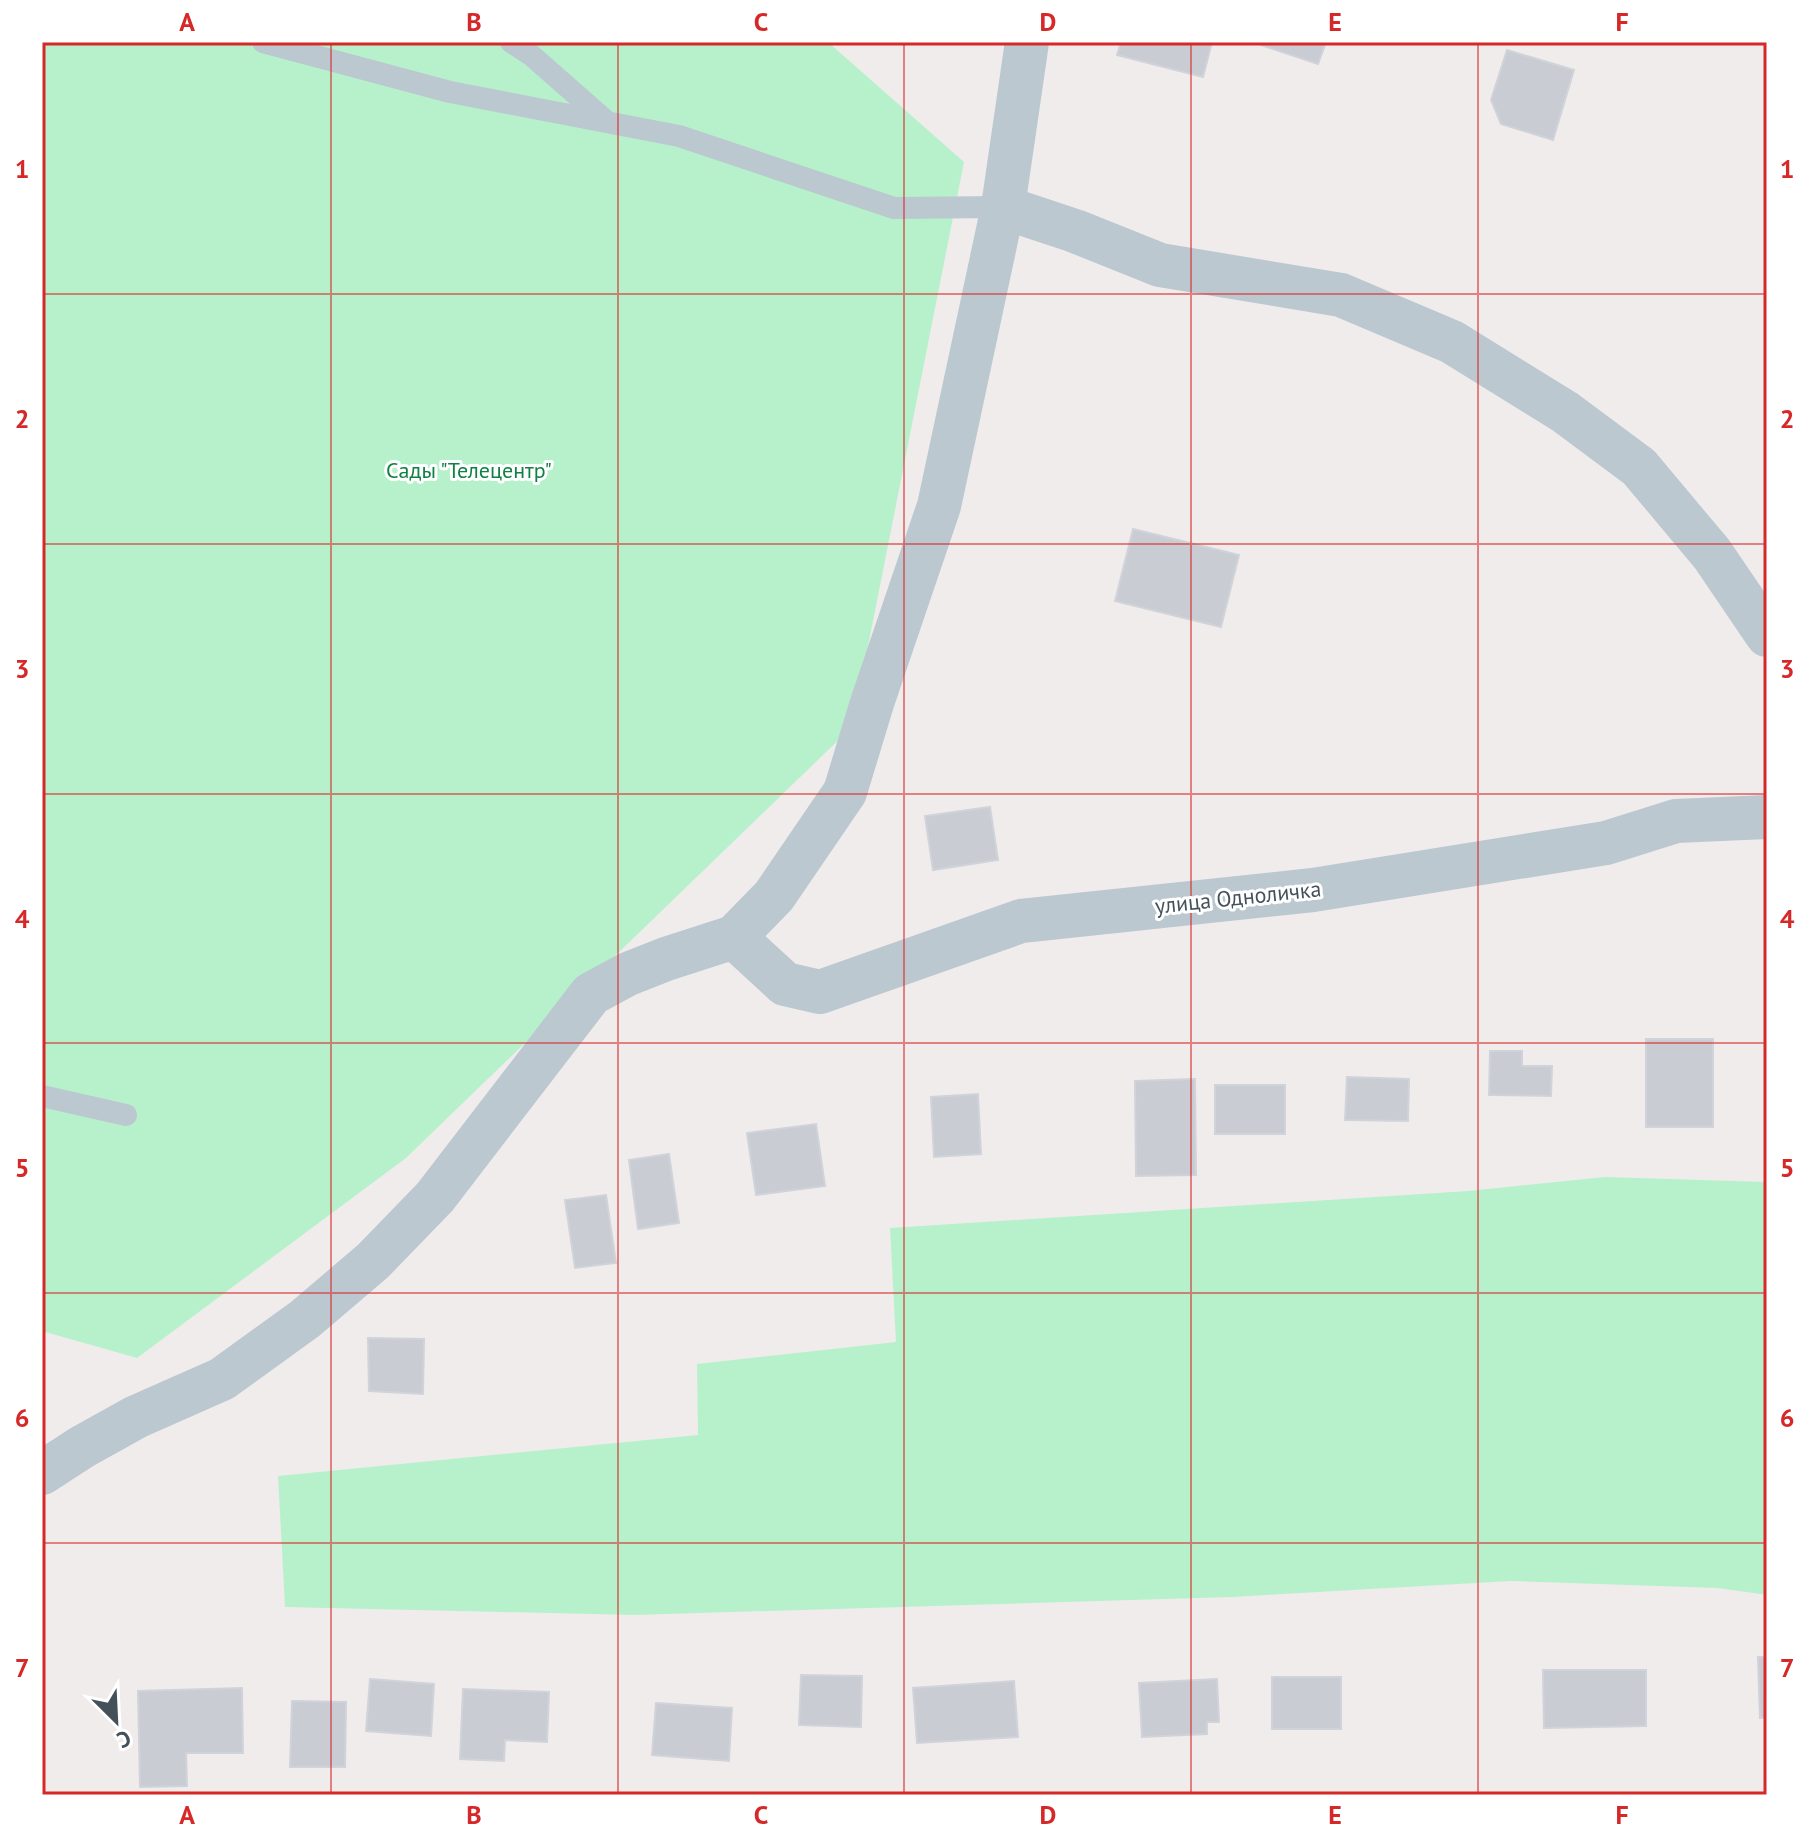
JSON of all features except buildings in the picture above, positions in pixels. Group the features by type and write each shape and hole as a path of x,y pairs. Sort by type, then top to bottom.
{"street":[{"path":"42,1473 136,1417 222,1379 305,1319 373,1261 435,1197 591,994 640,969 734,937 774,896 845,792 939,506 1003,207 1027,42"},
{"path":"1003,207 1075,231 1160,265 1341,295 1452,342 1565,412 1639,467 1712,554 1767,635"},
{"name":"улица Одноличка","path":"734,937 785,984 820,992 1021,921 1313,890 1606,843 1676,821 1767,817"}],"lane":[{"path":"263,42 450,92 679,136 894,208 1003,207"},
{"path":"511,42 531,55 606,121"},
{"path":"42,1096 126,1115"}],"green space":[{"name":"Сады \"Телецентр\"","path":"42,42 828,42 964,162 852,727 406,1158 137,1358 42,1331"},
{"path":"1605,1177 1767,1182 1767,1595 1718,1588 1511,1581 1232,1597 634,1615 285,1607 278,1476 698,1435 697,1364 896,1342 890,1228 1468,1191"}]}
